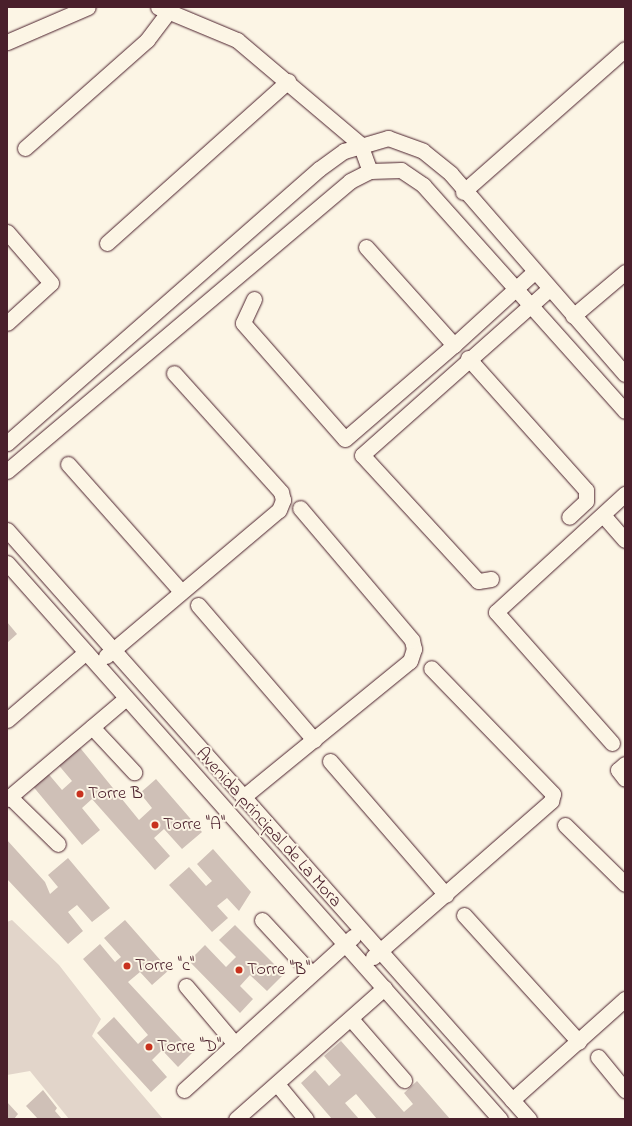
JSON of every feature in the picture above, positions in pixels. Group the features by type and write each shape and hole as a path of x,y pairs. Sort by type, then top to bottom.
{"street":[{"path":"7,42 88,7"},
{"path":"25,148 147,40 164,9 237,40 288,81 360,144 370,172"},
{"path":"463,192 625,49"},
{"path":"107,243 288,81"},
{"path":"7,443 319,169 360,144 388,138 423,151 451,174 463,192 625,374"},
{"path":"7,471 350,181 370,172 401,170 423,184 625,411"},
{"path":"7,232 52,283 7,323"},
{"path":"366,247 454,345"},
{"path":"254,299 243,323 345,439 454,345 534,272"},
{"path":"573,316 625,272"},
{"path":"491,579 478,581 362,455 468,358 549,288"},
{"path":"468,358 586,490 586,501 569,517"},
{"path":"96,664 180,590 279,510 283,500 281,492 174,373"},
{"path":"68,464 180,590"},
{"path":"612,743 496,612 625,494"},
{"path":"243,797 410,661 414,649 412,640 300,508"},
{"path":"603,515 625,540"},
{"path":"7,530 529,1119"},
{"name":"Avenida principal de La Mora","path":"7,563 500,1119"},
{"path":"198,605 314,740"},
{"path":"8,716 86,652"},
{"path":"364,965 446,895 551,800 553,794 431,668"},
{"path":"58,844 8,798 126,698"},
{"path":"92,727 134,772"},
{"path":"330,761 446,895"},
{"path":"625,764 618,770 625,779"},
{"path":"565,825 625,884"},
{"path":"464,915 579,1042"},
{"path":"262,920 311,973"},
{"path":"184,1090 361,929"},
{"path":"186,986 235,1044"},
{"path":"236,1119 351,1019 384,988"},
{"path":"512,1100 579,1042 625,999"},
{"path":"351,1019 404,1080"},
{"path":"598,1058 625,1090"},
{"path":"277,1084 306,1119"}],"shaded area":[{"path":"12,920 59,965 101,1019 92,1036 163,1119 69,1119 30,1071 7,1075 7,922"}],"building":[{"path":"7,622 17,634 7,643"},
{"path":"77,744 139,820 152,808 140,793 156,779 202,832 182,849 164,829 154,838 170,856 155,870 92,799 82,808 100,830 82,845 31,784 46,771 62,790 72,781 56,762"},
{"name":"Torre \"c\"","path":"7,840 45,882 50,894 58,887 48,875 68,858 110,908 92,922 77,905 68,912 83,931 68,944 7,879"},
{"name":"Torre \"A\"","path":"213,849 251,892 239,911 227,898 217,906 228,918 212,932 169,885 189,867 206,886 212,881 197,864"},
{"path":"125,920 169,970 152,985 140,972 128,982 193,1052 178,1067 162,1050 152,1060 167,1077 151,1092 97,1033 114,1017 138,1044 148,1035 83,959 100,944 115,962 121,957 104,938"},
{"name":"Torre \"B\"","path":"235,925 284,974 267,991 250,975 240,986 253,999 240,1013 189,961 205,945 226,967 236,957 219,940"},
{"path":"341,1041 404,1112 413,1104 404,1093 417,1081 450,1119 377,1119 356,1094 345,1103 359,1119 332,1119 301,1083 315,1070 329,1086 341,1075 324,1056"},
{"path":"43,1090 57,1108 55,1111 62,1119 38,1119 26,1106"},
{"path":"7,1102 18,1114 14,1119 7,1119"}],"place":[{"name":"Torre B","path":"80,794"},
{"name":"Torre \"A\"","path":"155,825"},
{"name":"Torre \"c\"","path":"127,966"},
{"name":"Torre \"B\"","path":"239,970"},
{"name":"Torre \"D\"","path":"149,1047"}]}
